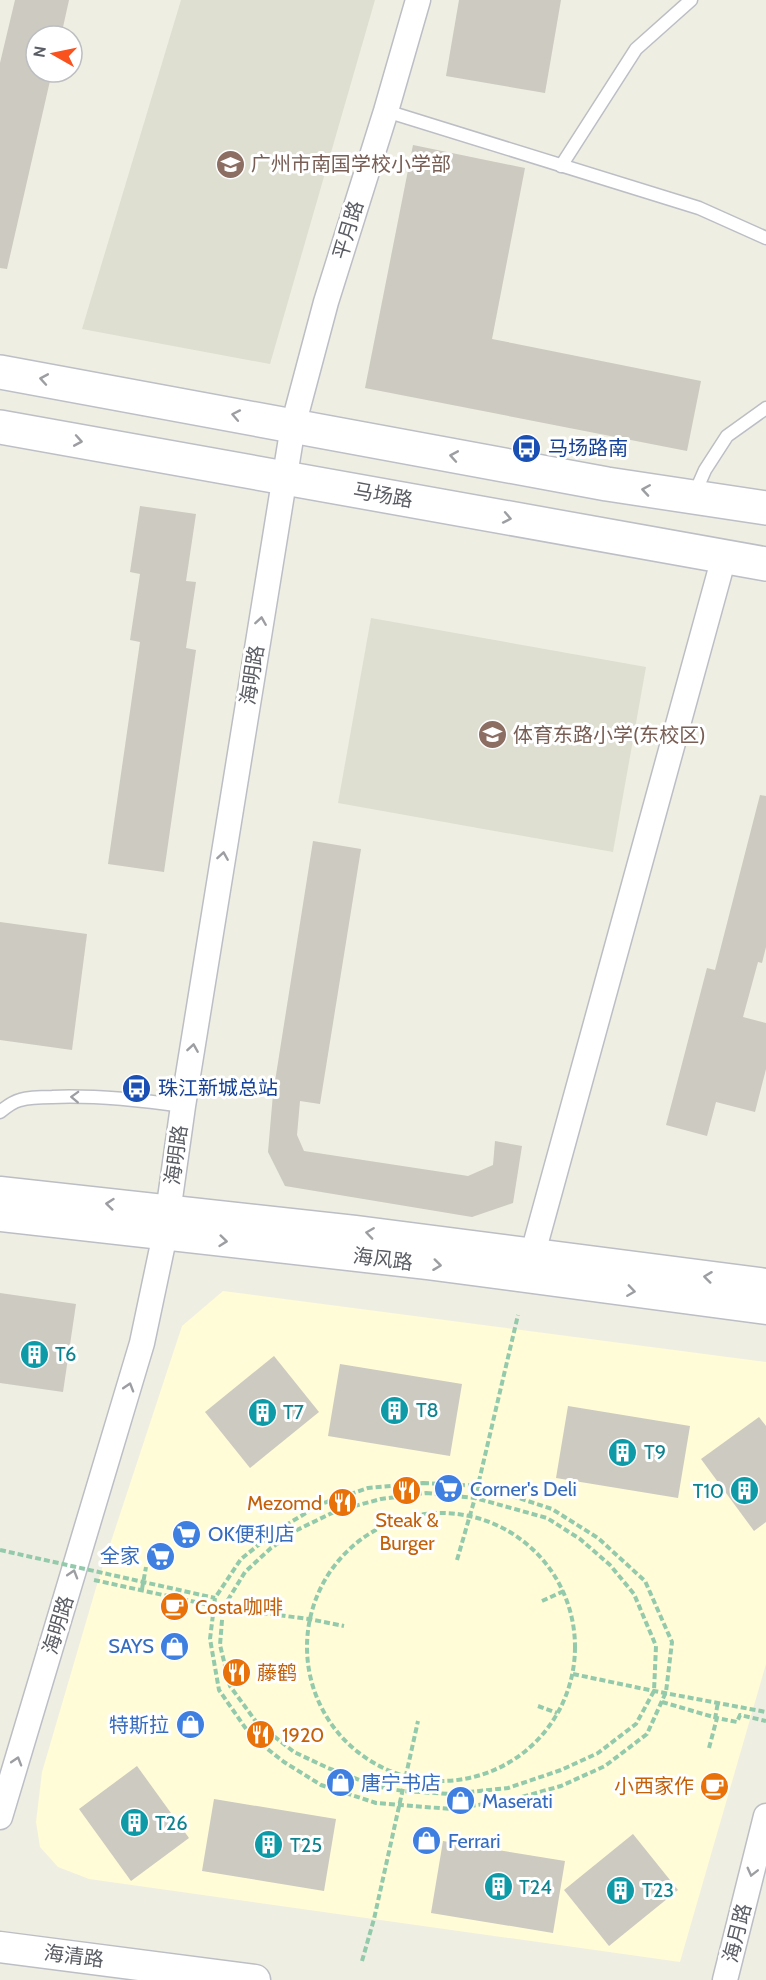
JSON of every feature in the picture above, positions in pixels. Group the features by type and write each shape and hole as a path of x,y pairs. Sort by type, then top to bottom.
{"main road":[{"path":"0,372 607,484 766,508"},
{"name":"马场路","path":"0,427 766,564"}],"street":[{"name":"平月路","path":"284,477 293,426 326,302 418,0"},
{"name":"海明路","path":"0,1816 142,1343 166,1222 284,477"},
{"path":"529,1266 724,557"},
{"name":"海风路","path":"0,1192 166,1222 529,1266 766,1284"},
{"name":"海风路","path":"0,1216 166,1222"},
{"name":"海风路","path":"529,1266 766,1309"},
{"name":"海月路","path":"725,1980 766,1816"},
{"name":"海清路","path":"0,1947 255,1980"}],"lane":[{"path":"561,166 636,50 691,0"},
{"path":"386,111 699,208 766,238"},
{"path":"693,497 705,470 727,436 766,408"},
{"path":"0,1112 9,1104 20,1100 70,1096 183,1106"}],"path":[{"path":"457,1560 475,1498 518,1315"},
{"path":"423,1483 482,1486 552,1509 598,1538 645,1581 672,1642 666,1692 647,1734 605,1766 561,1786 511,1800 451,1809 376,1803 321,1785 284,1762 251,1736 219,1690 210,1639 215,1598 241,1559 276,1531 321,1504 368,1488 423,1483"},
{"path":"426,1493 475,1498 547,1518 580,1539 610,1565 634,1594 656,1646 654,1691 636,1724 598,1753 561,1770 508,1788 450,1794 403,1791 375,1786 294,1752 257,1723 230,1686 220,1646 223,1608 245,1572 271,1548 297,1530 336,1511 381,1499 426,1493"},
{"path":"428,1512 470,1514 509,1530 541,1556 564,1591 574,1632 573,1674 558,1713 536,1742 508,1763 476,1777 441,1782 406,1778 368,1761 338,1734 317,1700 307,1660 309,1619 324,1579 351,1546 387,1522 428,1512"},
{"path":"0,1550 215,1598"},
{"path":"140,1581 146,1566 142,1589"},
{"path":"72,1576 223,1608 344,1626"},
{"path":"542,1600 564,1591"},
{"path":"573,1674 766,1712"},
{"path":"662,1702 737,1722 740,1715 766,1721"},
{"path":"717,1718 709,1748 718,1702"},
{"path":"538,1706 558,1713"},
{"path":"362,1961 374,1918 418,1721"}],"shaded area":[{"name":"广州市南国学校小学部","path":"181,0 375,0 270,364 82,329"},
{"name":"体育东路小学(东校区)","path":"371,618 646,667 613,852 338,803"},
{"path":"223,1291 766,1362 766,1664 680,1962 89,1879 58,1867 40,1847 36,1822 42,1772 98,1581 182,1326"}],"building":[{"path":"15,0 69,0 64,24 24,24 24,84 49,84 7,269 0,268 0,63"},
{"path":"459,0 561,0 545,93 446,76"},
{"path":"413,145 525,168 492,339 701,381 687,451 365,388"},
{"path":"140,506 196,514 186,581 196,582 186,648 196,650 164,872 108,864 140,642 130,640 140,574 130,572"},
{"path":"760,795 766,796 766,947 762,963 758,962 743,1017 766,1023 766,1069 755,1112 716,1102 707,1136 666,1125 707,968 715,970"},
{"path":"313,841 361,849 320,1104 300,1101 297,1135 304,1151 468,1176 493,1165 495,1141 522,1146 513,1203 472,1217 285,1186 268,1152 273,1094"},
{"path":"0,922 87,934 72,1050 0,1040"},
{"name":"T6","path":"0,1293 76,1304 63,1392 0,1383"},
{"name":"T7","path":"274,1356 319,1412 250,1468 205,1412"},
{"name":"T8","path":"340,1364 462,1384 450,1456 328,1436"},
{"name":"T9","path":"568,1406 690,1426 678,1498 556,1478"},
{"name":"T10","path":"759,1417 766,1426 766,1522 754,1531 701,1459"},
{"name":"T26","path":"137,1766 189,1838 131,1881 79,1809"},
{"name":"T25","path":"214,1799 336,1819 324,1891 202,1871"},
{"name":"T23","path":"633,1834 678,1890 609,1946 564,1890"},
{"name":"T24","path":"443,1841 565,1861 553,1933 431,1913"}],"place":[{"name":"广州市南国学校小学部","path":"230,164"},
{"name":"马场路南","path":"527,448"},
{"name":"体育东路小学(东校区)","path":"492,735"},
{"name":"珠江新城总站","path":"137,1088"},
{"name":"T6","path":"34,1354"},
{"name":"T8","path":"395,1410"},
{"name":"T7","path":"262,1412"},
{"name":"T9","path":"623,1452"},
{"name":"Corner's Deli","path":"449,1489"},
{"name":"Steak & Burger","path":"407,1490"},
{"name":"T10","path":"745,1491"},
{"name":"Mezomd","path":"343,1503"},
{"name":"OK便利店","path":"187,1534"},
{"name":"全家","path":"161,1556"},
{"name":"Costa咖啡","path":"174,1607"},
{"name":"SAYS","path":"175,1646"},
{"name":"藤鹤","path":"236,1673"},
{"name":"特斯拉","path":"190,1725"},
{"name":"1920","path":"261,1735"},
{"name":"唐宁书店","path":"340,1783"},
{"name":"小西家作","path":"715,1786"},
{"name":"Maserati","path":"461,1801"},
{"name":"T26","path":"134,1823"},
{"name":"Ferrari","path":"427,1841"},
{"name":"T25","path":"269,1845"},
{"name":"T24","path":"498,1887"},
{"name":"T23","path":"621,1890"}]}
